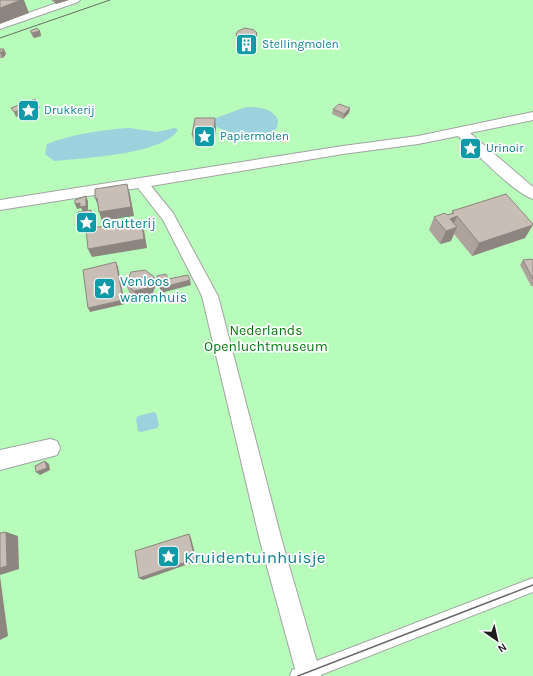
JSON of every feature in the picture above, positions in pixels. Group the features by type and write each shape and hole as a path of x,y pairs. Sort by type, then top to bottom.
{"street":[{"path":"0,26 75,0"},
{"path":"0,205 418,140 533,116"},
{"path":"461,132 520,185 533,194"},
{"path":"143,182 144,187 160,204 171,221 188,258 210,296 305,675"},
{"path":"0,460 50,448"}],"lane":[{"path":"305,675 533,585"}],"green space":[{"name":"Nederlands Openluchtmuseum","path":"0,0 533,0 533,676 0,676"}],"water":[{"path":"246,107 265,109 276,116 278,120 275,130 269,136 247,136 222,129 205,122"},
{"path":"129,128 157,132 175,128 178,130 169,138 156,145 120,154 54,161 45,154 47,144 87,133"},
{"path":"154,412 156,413 159,425 157,428 141,432 138,431 136,419 138,416"}],"building":[{"path":"0,0 21,0 0,8"},
{"path":"37,28 40,31 32,33 30,31"},
{"path":"245,28 254,30 257,33 256,36 246,39 237,36 236,34 238,31"},
{"path":"35,99 38,103 14,112 11,108"},
{"path":"339,104 350,108 344,114 333,109"},
{"path":"195,118 215,118 213,136 192,135"},
{"path":"470,141 476,145 475,147 469,142"},
{"path":"127,184 131,207 99,212 97,198 95,198 95,189"},
{"path":"506,194 533,225 479,243 457,216 450,219 457,227 446,231 434,217 445,213 447,215 454,213 452,211"},
{"path":"86,196 86,206 80,207 80,203 75,204 75,200"},
{"path":"91,210 93,224 79,226 78,212"},
{"path":"141,220 144,239 88,249 86,229"},
{"path":"523,260 533,260 533,279"},
{"path":"116,262 123,300 88,308 83,270"},
{"path":"145,270 154,277 148,288 134,291 126,284 131,272"},
{"path":"166,274 168,279 188,275 190,280 160,288 157,276"},
{"path":"45,461 47,468 36,472 35,466"},
{"path":"6,532 7,566 0,568 0,533"},
{"path":"189,534 195,559 139,578 135,551"}],"tram line":[{"path":"0,38 110,0"},
{"path":"298,676 533,585"}],"place":[{"name":"Stellingmolen","path":"247,44"},
{"name":"Drukkerij","path":"28,110"},
{"name":"Papiermolen","path":"205,136"},
{"name":"Urinoir","path":"470,148"},
{"name":"Grutterij","path":"87,223"},
{"name":"Venloos warenhuis","path":"104,289"},
{"name":"Kruidentuinhuisje","path":"168,557"}]}
